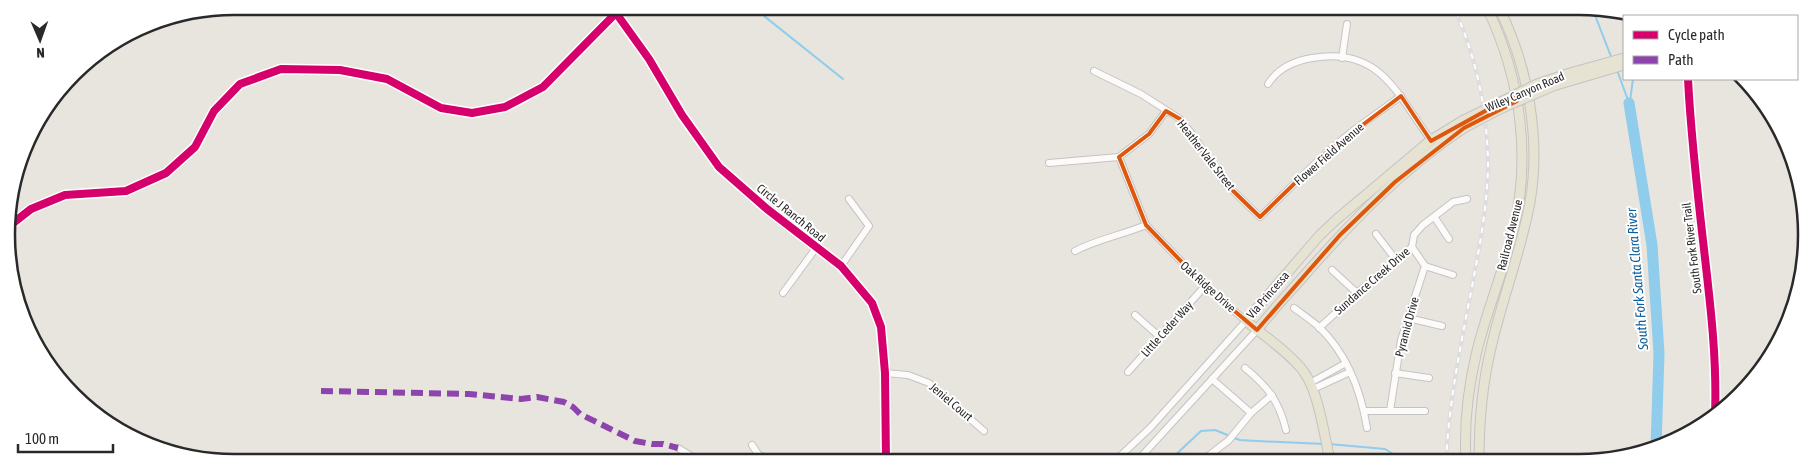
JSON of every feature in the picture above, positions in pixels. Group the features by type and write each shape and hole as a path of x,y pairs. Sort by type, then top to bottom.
{"main road":[{"name":"Railroad Avenue","path":"1466,454 1468,410 1476,354 1512,235 1522,177 1522,142 1512,74 1490,15"},
{"name":"Railroad Avenue","path":"1479,454 1482,392 1491,347 1522,239 1530,200 1534,163 1532,126 1522,71 1510,31 1502,15"},
{"name":"Wiley Canyon Road","path":"1435,142 1463,124 1536,84 1570,72 1623,58"},
{"name":"Wiley Canyon Road","path":"1463,124 1553,86 1623,66"},
{"name":"Via Princessa","path":"1246,320 1319,236 1362,197 1435,142"},
{"name":"Via Princessa","path":"1257,330 1340,235 1435,142"},
{"name":"Oak Ridge Drive","path":"1246,320 1294,361 1304,372 1311,386 1327,454"}],"street":[{"path":"15,222 31,209 65,195 126,191 166,173 195,147 214,111 240,84 281,69 340,70 387,79 440,108 472,113 505,107 543,87 614,15"},
{"name":"Circle J Ranch Road","path":"617,15 649,59 682,115 719,167 767,210 841,266 872,304 881,327 885,373 886,454"},
{"path":"1342,58 1347,24"},
{"path":"1268,84 1275,74 1286,66 1302,59 1325,56 1358,60 1388,79 1435,142"},
{"name":"Heather Vale Street","path":"1094,71 1141,94 1180,119 1225,183 1260,217"},
{"name":"Flower Field Avenue","path":"1260,217 1328,151 1401,96"},
{"path":"1049,163 1119,157 1149,134 1166,111"},
{"name":"Oak Ridge Drive","path":"1119,157 1146,225 1205,286 1246,320"},
{"path":"841,266 869,226 848,199"},
{"name":"Sundance Creek Drive","path":"1319,328 1412,247 1414,235 1423,226 1453,202 1467,199"},
{"path":"1435,218 1449,239"},
{"path":"1075,251 1091,243 1123,235 1146,225"},
{"path":"1376,234 1396,260"},
{"path":"1412,247 1425,266 1453,275"},
{"path":"783,293 816,248"},
{"name":"Pyramid Drive","path":"1390,410 1402,340 1425,266"},
{"path":"1332,270 1357,293"},
{"name":"Little Ceder Way","path":"1128,372 1205,286"},
{"path":"1294,308 1319,328 1346,363 1355,381 1368,428"},
{"path":"1135,315 1160,337"},
{"path":"1408,318 1442,326"},
{"name":"Via Princessa","path":"1122,454 1150,428 1246,320"},
{"name":"Via Princessa","path":"1143,454 1257,330"},
{"path":"1311,386 1346,363"},
{"path":"1245,368 1272,395 1282,412 1286,430"},
{"path":"1311,386 1350,372"},
{"name":"Jeniel Court","path":"885,373 908,375 929,383 984,431"},
{"path":"1395,373 1429,378"},
{"path":"1212,379 1251,414"},
{"path":"1210,454 1228,440 1251,414 1272,395"},
{"path":"1364,411 1424,411"},
{"path":"752,445 758,454"},
{"path":"678,448 688,454"}],"highlighted area":[{"path":"1516,94 1517,101 1464,128 1395,182 1340,235 1257,330 1205,286 1146,225 1119,157 1149,134 1166,111 1180,119 1225,183 1260,217 1328,151 1401,96 1431,141"}],"waterway":[{"path":"763,15 843,79"},
{"path":"1595,15 1612,59"},
{"path":"1617,70 1629,103"},
{"name":"South Fork Santa Clara River","path":"1630,101 1633,80"},
{"name":"South Fork Santa Clara River","path":"1629,103 1652,245 1659,353 1656,439"},
{"path":"1176,454 1201,431 1215,430 1230,436"},
{"path":"1234,438 1240,440 1324,444"},
{"path":"1329,444 1385,449 1393,454"}],"railway":[{"path":"1447,454 1456,376 1482,227 1488,161 1483,103 1479,84 1469,46 1457,15"}],"marked path":[{"path":"321,391 469,394 521,399 537,397 564,402 580,414 635,441 663,444 678,448"}],"cycle path":[{"path":"15,222 31,209 65,195 126,191 166,173 195,147 214,111 240,84 281,69 340,70 387,79 441,108 472,113 505,107 543,87 614,15"},
{"path":"617,15 649,59 682,115 719,167 767,209 841,266 872,303 881,327 885,373 886,454"},
{"name":"South Fork River Trail","path":"1688,80 1695,168 1713,336 1715,407"}]}
